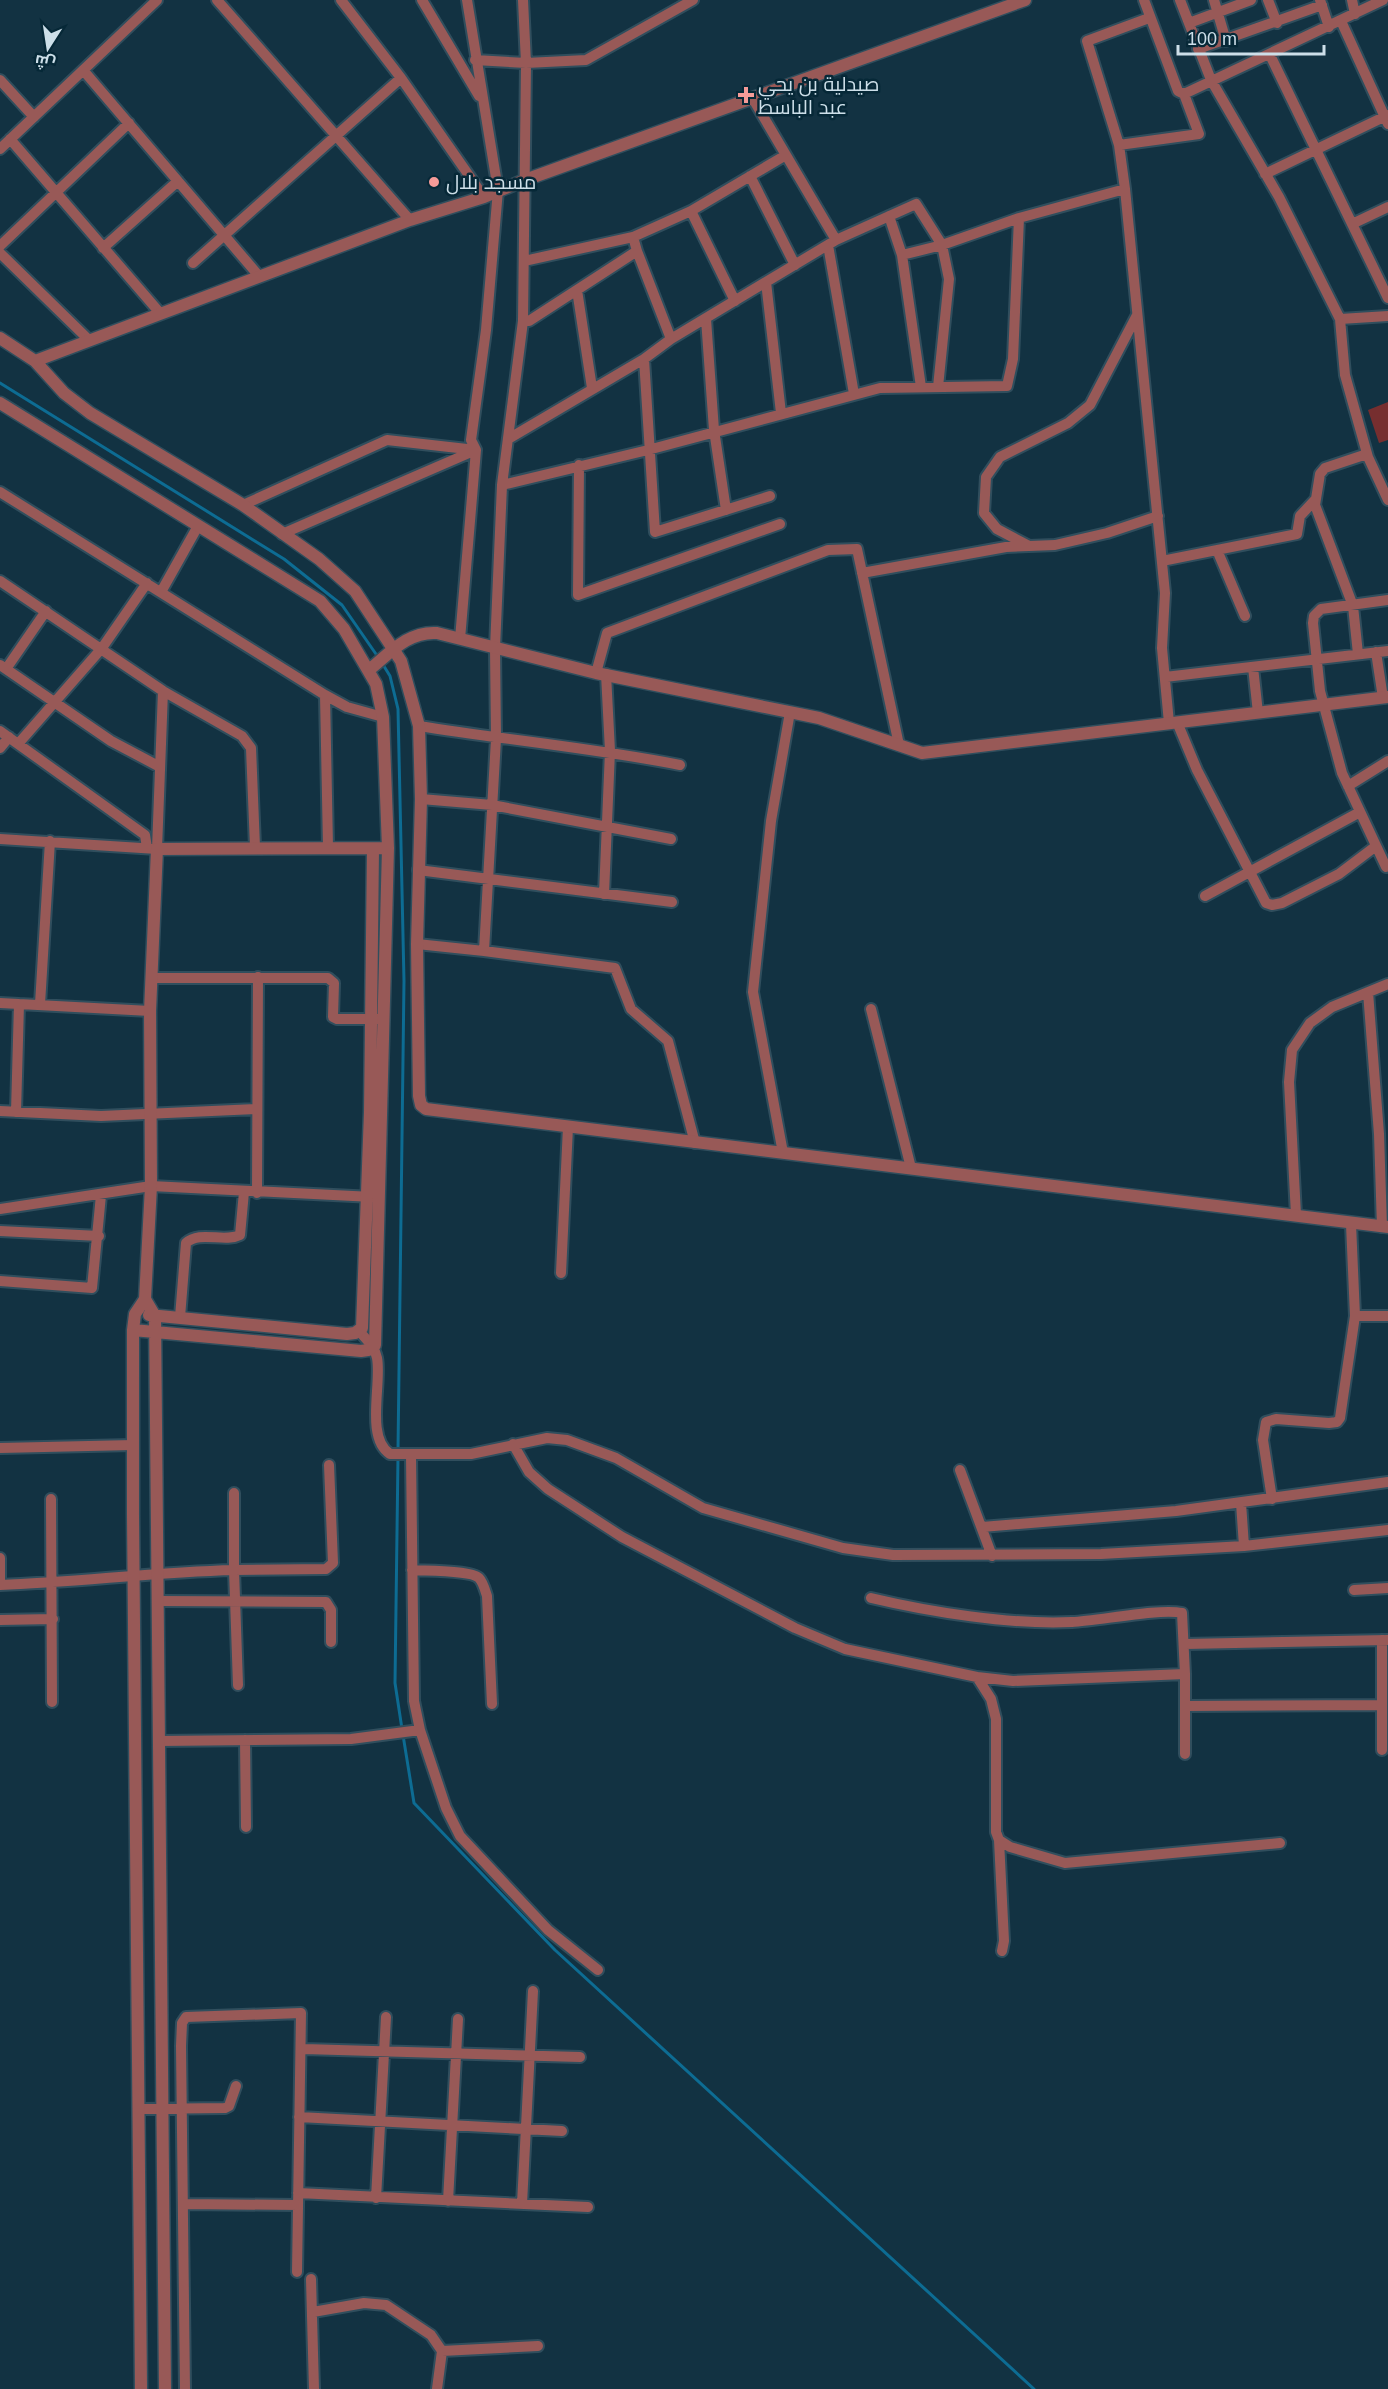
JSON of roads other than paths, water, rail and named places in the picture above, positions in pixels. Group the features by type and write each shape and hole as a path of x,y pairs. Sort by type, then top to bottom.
{"street":[{"path":"0,149 157,0"},
{"path":"217,0 410,220"},
{"path":"341,0 401,78 484,197"},
{"path":"422,0 484,104"},
{"path":"460,639 476,450 471,440 486,330 498,190 467,0"},
{"path":"484,951 490,878 496,739 495,648 502,485 510,438 523,321 526,63 523,0"},
{"path":"475,60 526,63 586,60 693,0"},
{"path":"35,361 410,220 484,197 525,180 1025,0"},
{"path":"1119,146 1199,134 1184,94 1178,91 1144,0"},
{"path":"1180,0 1212,80 1265,174 1340,319 1345,375 1367,454 1388,501"},
{"path":"1214,0 1226,41"},
{"path":"1189,23 1251,0"},
{"path":"1268,0 1277,23"},
{"path":"1352,0 1355,14"},
{"path":"1184,94 1383,0"},
{"path":"1198,49 1277,23 1321,3 1329,27"},
{"path":"1149,18 1087,41 1119,146 1125,189 1165,592 1161,648 1173,723 1266,903 1272,905 1339,874 1376,846"},
{"path":"1265,174 1387,119 1341,21"},
{"path":"1270,55 1388,298"},
{"path":"83,70 259,276"},
{"path":"193,263 226,237 335,135 401,78"},
{"path":"0,80 34,117"},
{"path":"753,99 786,155 832,242 854,394"},
{"path":"0,246 129,123"},
{"path":"10,139 160,313"},
{"path":"524,261 633,237 691,211 786,155"},
{"path":"750,176 795,265"},
{"path":"103,248 178,181"},
{"path":"902,255 942,245 1019,218 1125,189"},
{"path":"510,438 644,359 671,339 832,242 916,204 942,245 949,279 938,387"},
{"path":"1352,225 1388,207"},
{"path":"691,211 735,301"},
{"path":"890,216 902,255 921,387"},
{"path":"502,485 648,450 714,430 880,388 1007,386 1012,359 1019,218"},
{"path":"633,237 671,339"},
{"path":"523,321 529,321 637,251"},
{"path":"0,253 89,340"},
{"path":"766,282 780,413"},
{"path":"577,290 592,388"},
{"path":"1029,546 997,529 984,513 986,477 1000,457 1068,423 1090,405 1138,314"},
{"path":"1340,319 1388,316"},
{"path":"706,319 714,430 726,510"},
{"path":"0,338 35,361 64,393 90,413 243,505 319,560 355,591 401,661 419,726 417,944 421,1105 439,1112 1385,1227 1368,992"},
{"path":"644,359 655,532 770,495"},
{"path":"0,403 320,601 344,629 376,684 383,717 388,848 377,1334 373,1348"},
{"path":"243,505 387,440 476,450"},
{"path":"282,534 476,450"},
{"path":"1358,654 1353,606 1316,513 1315,500 1320,474 1325,468 1367,454"},
{"path":"579,465 578,595 780,524"},
{"path":"0,492 325,694 347,706 383,717"},
{"path":"1162,561 1296,534 1300,516 1315,500"},
{"path":"862,573 1006,547 1055,545 1107,533 1158,516"},
{"path":"161,592 198,526"},
{"path":"604,894 609,829 610,751 601,674 607,633 684,602 828,550 857,549 899,745"},
{"path":"1217,550 1245,616"},
{"path":"0,581 163,691 249,742 252,759 255,848"},
{"path":"0,748 9,737 56,704 102,648 147,583"},
{"path":"1386,867 1348,786 1325,705 1317,659 1314,616 1321,609 1388,600"},
{"path":"46,611 3,667 111,741 160,767"},
{"path":"369,670 404,641 426,632 601,674 819,718 922,753 1385,697 1376,652"},
{"path":"1165,677 1388,651"},
{"path":"1253,667 1258,713"},
{"path":"141,2389 134,1330 135,1314 145,1299 151,1186 152,848 160,767 163,691"},
{"path":"325,694 328,847"},
{"path":"783,1153 753,992 771,821 790,712"},
{"path":"419,726 496,739 610,751 680,765"},
{"path":"9,737 145,835 152,848"},
{"path":"1348,786 1388,761"},
{"path":"420,799 492,805 671,839"},
{"path":"1205,896 1360,812"},
{"path":"0,839 152,848 388,848"},
{"path":"40,1004 50,842"},
{"path":"135,1314 347,1334 359,1331 363,1323 367,1197 373,849"},
{"path":"418,870 672,902"},
{"path":"417,944 615,968 631,1009 668,1041 695,1143"},
{"path":"257,1193 258,977"},
{"path":"151,978 328,978 333,983 333,1017 384,1018"},
{"path":"1296,1215 1289,1082 1292,1050 1310,1023 1332,1007 1388,984"},
{"path":"0,1003 150,1011"},
{"path":"16,1112 19,1004"},
{"path":"871,1009 911,1168"},
{"path":"0,1111 150,1114 256,1109"},
{"path":"561,1273 568,1127"},
{"path":"0,1209 151,1186 257,1193 380,1197"},
{"path":"180,1317 186,1243 192,1239 234,1238 240,1235 244,1192"},
{"path":"0,1281 92,1288 99,1236 101,1195"},
{"path":"1272,1499 1263,1440 1266,1422 1276,1419 1337,1422 1340,1418 1355,1316 1351,1224"},
{"path":"0,1231 99,1236"},
{"path":"145,1299 155,1316 165,2389"},
{"path":"1355,1316 1388,1316"},
{"path":"134,1330 361,1351 373,1348"},
{"path":"359,1331 373,1348 378,1361 377,1428 384,1449 402,1455 471,1454 547,1438 588,1446 616,1458 703,1508 843,1548 919,1557 1101,1554 1244,1546 1388,1530"},
{"path":"513,1444 529,1472 548,1489 622,1537 795,1628 845,1649 977,1677 1013,1681 1185,1674"},
{"path":"0,1448 133,1445"},
{"path":"402,1455 412,1570 414,1701 420,1730 446,1808 460,1836 548,1930 598,1970"},
{"path":"0,1558 0,1585 51,1583 158,1572 326,1569 333,1563 330,1465"},
{"path":"960,1470 992,1556"},
{"path":"982,1527 1176,1511 1388,1482"},
{"path":"234,1493 238,1685"},
{"path":"51,1499 52,1702"},
{"path":"1241,1503 1244,1546"},
{"path":"412,1570 462,1573 477,1576 481,1580 487,1596 492,1704"},
{"path":"1354,1590 1388,1588"},
{"path":"871,1598 916,1609 1034,1622 1072,1622 1177,1612 1184,1618 1185,1754"},
{"path":"158,1601 326,1602 331,1610 331,1642"},
{"path":"0,1620 53,1619"},
{"path":"1185,1644 1385,1640 1382,1750"},
{"path":"977,1677 991,1699 996,1719 996,1832 999,1840 1004,1941 1002,1951"},
{"path":"1185,1706 1382,1705"},
{"path":"159,1741 351,1739 420,1730"},
{"path":"245,1740 246,1827"},
{"path":"136,1840 159,1840"},
{"path":"999,1840 1010,1847 1065,1863 1280,1843"},
{"path":"522,2204 533,1991"},
{"path":"185,2389 181,2028 186,2017 301,2013 297,2272"},
{"path":"376,2198 386,2017"},
{"path":"448,2201 458,2019"},
{"path":"304,2049 580,2057"},
{"path":"139,2109 225,2108 230,2106 236,2086"},
{"path":"299,2117 562,2131"},
{"path":"139,2145 162,2145"},
{"path":"184,2204 376,2198 588,2207"},
{"path":"311,2279 314,2312 314,2389"},
{"path":"314,2312 364,2303 386,2305 431,2335 442,2351 437,2389"},
{"path":"442,2351 538,2346"}],"waterway":[{"path":"0,383 284,559 342,605 378,657"},
{"path":"382,663 390,676 398,709 404,981 398,1450"},
{"path":"398,1457 395,1683 402,1729"},
{"path":"403,1735 414,1803 555,1950 1034,2389"}],"place":[{"name":"صيدلية بن يحي عبد الباسط","path":"746,95"},
{"name":"مسجد بلال","path":"434,182"}]}
